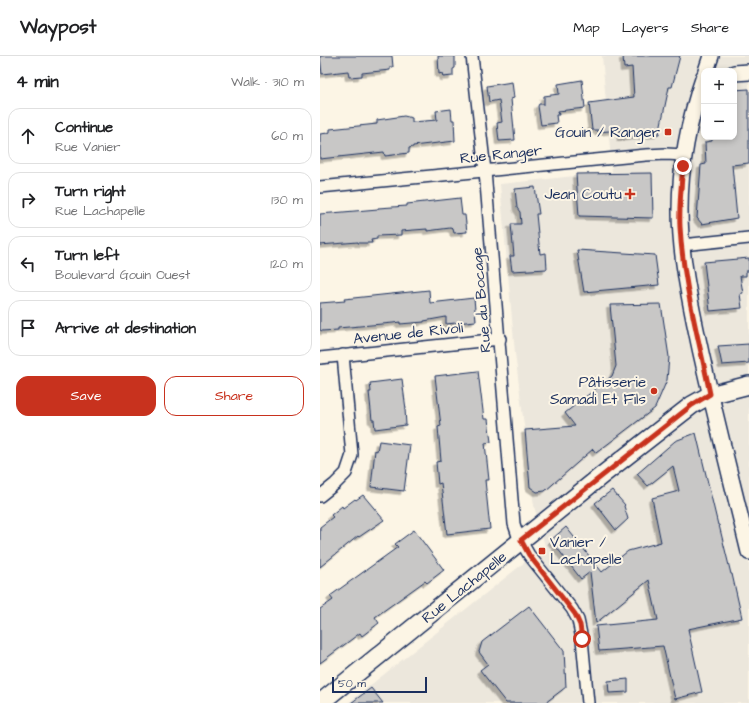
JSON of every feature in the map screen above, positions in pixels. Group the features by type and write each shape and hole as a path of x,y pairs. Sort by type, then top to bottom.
{"main road":[{"name":"Rue Lachapelle","path":"320,703 521,540 698,401 710,394 749,385"}],"street":[{"name":"Rue du Bocage","path":"472,56 485,171 500,338 514,524 529,555 572,609 578,620 582,635 588,703"},
{"path":"737,73 749,72"},
{"path":"701,89 694,108 684,155 680,208 682,245 690,302 710,394 749,552"},
{"name":"Rue Ranger","path":"320,187 646,155 684,155"},
{"path":"682,245 749,238"},
{"name":"Avenue de Rivoli","path":"320,358 500,338"},
{"path":"320,496 346,473 349,468 352,455 342,355"}],"shaded area":[{"path":"602,56 749,56 749,703 348,703 545,546 534,506 515,353 500,184 612,172"}],"building":[{"path":"320,56 392,56 393,67 390,67 390,70 362,73 362,76 349,77 348,71 322,74"},
{"path":"438,56 455,56 453,76 443,77 442,73 439,74"},
{"path":"623,56 680,56 672,87 669,87 659,134 621,138 620,130 598,132 598,130 592,130 589,103 634,97 632,67 624,68"},
{"path":"582,80 585,108 558,111 559,115 556,115 557,123 541,125 538,106 539,104 544,104 544,96 559,94 558,84"},
{"path":"512,82 514,98 511,99 515,140 499,141 497,123 502,122 499,100 489,102 487,86"},
{"path":"749,89 749,163 732,165 737,218 702,224 697,218 701,165 706,164 705,142 712,140 737,140 737,90"},
{"path":"451,109 452,120 454,120 455,141 413,146 409,148 409,153 385,156 384,152 320,159 320,134 330,132 330,129 377,124 377,120 404,116 412,118 412,122 437,120 436,111"},
{"path":"652,173 653,218 579,216 576,174"},
{"path":"535,187 539,214 536,214 540,254 546,253 547,269 512,271 510,256 514,256 511,224 521,224 520,212 517,208 515,189"},
{"path":"460,198 462,215 465,215 467,232 454,233 453,229 450,228 427,231 427,229 401,231 401,235 377,236 377,239 371,240 372,243 358,242 320,245 320,214 407,206 407,204"},
{"path":"577,250 655,255 659,285 584,292"},
{"path":"749,258 749,271 746,271 746,276 740,276 743,293 740,294 742,308 710,311 704,262"},
{"path":"429,290 430,303 474,298 476,321 446,324 446,317 424,322 400,324 400,322 338,328 338,330 320,330 320,303"},
{"path":"661,304 669,357 667,380 655,408 596,453 593,449 545,491 537,492 530,487 525,430 575,426 565,413 612,376 616,366 610,305"},
{"path":"749,344 749,363 722,365 718,346"},
{"path":"478,371 484,419 488,419 491,442 485,443 489,480 485,480 490,529 447,534 441,483 438,484 436,462 441,461 438,427 441,426 435,376"},
{"path":"402,379 406,409 406,425 375,429 374,420 372,420 369,392 371,392 370,383"},
{"path":"696,433 742,618 688,629 702,692 675,699 663,646 599,651 596,626 658,620 649,580 596,623 590,572 581,579 551,540 566,527 602,572 628,551 661,542 652,498 679,491 673,466 648,486 637,474 675,441"},
{"path":"379,441 410,445 404,491 371,487 375,450 377,451"},
{"path":"612,490 625,505 628,519 616,530 595,503"},
{"path":"363,495 384,520 359,537 358,536 320,567 320,527 333,517 331,515 342,506 343,508"},
{"path":"414,530 444,570 427,583 425,581 375,617 379,623 362,636 360,633 320,663 320,609 333,600 330,596 398,547 395,544"},
{"path":"529,606 564,651 566,687 545,703 506,703 480,670 488,664 479,652 482,642"},
{"path":"628,679 628,692 609,693 608,681"},
{"path":"371,688 383,703 351,703"}],"place":[{"name":"Gouin / Ranger","path":"668,132"},
{"name":"Jean Coutu","path":"630,194"},
{"name":"Pâtisserie Samadi Et Fils","path":"654,391"},
{"name":"Vanier / Lachapelle","path":"542,551"}],"route":[{"path":"582,639 580,625 572,609 529,555 521,540 692,405 710,394 690,302 683,258 680,229 683,166"}]}
